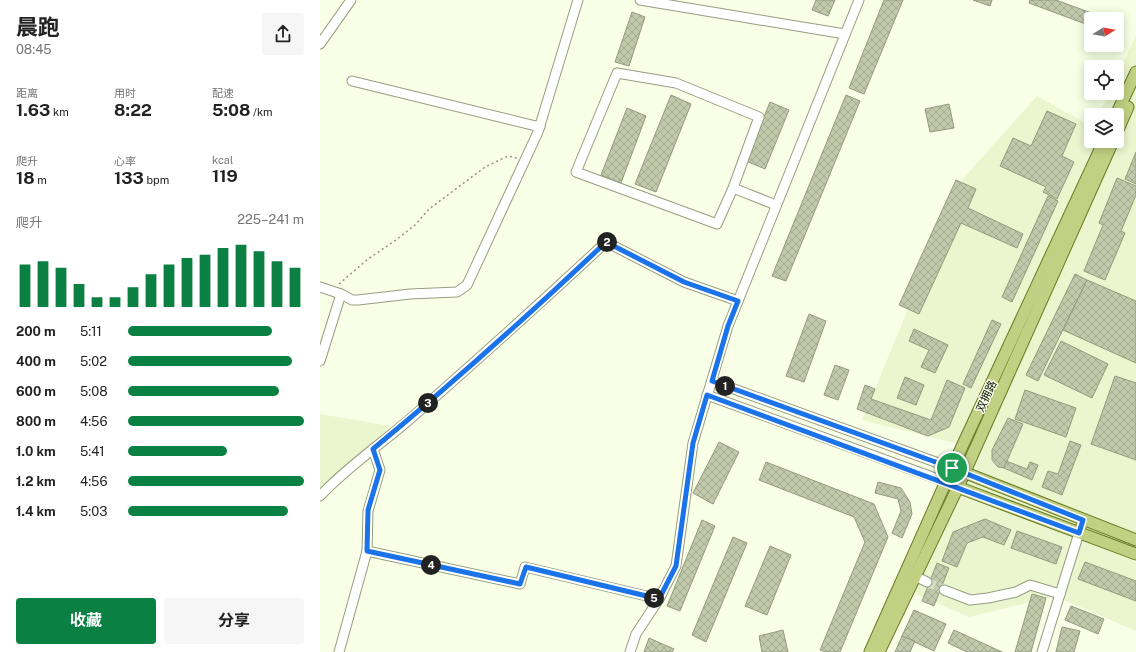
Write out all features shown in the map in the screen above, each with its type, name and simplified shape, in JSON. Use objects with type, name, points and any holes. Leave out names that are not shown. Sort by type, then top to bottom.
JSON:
[{"type":"main road","points":[[1119,108],[1136,72]]},
{"type":"main road","points":[[1124,116],[1136,89]]},
{"type":"main road","name":"双拥路","points":[[870,652],[952,468],[1101,148]]},
{"type":"main road","name":"双拥路","points":[[879,652],[958,487],[1110,148]]},
{"type":"main road","points":[[952,468],[1136,540]]},
{"type":"main road","points":[[946,482],[1136,554]]},
{"type":"street","points":[[320,43],[351,0]]},
{"type":"street","points":[[320,287],[352,300],[358,300],[410,294],[457,292],[467,285],[540,127],[578,0]]},
{"type":"street","points":[[640,0],[845,34]]},
{"type":"street","points":[[630,652],[636,634],[659,599],[676,566],[693,443],[728,326],[859,0]]},
{"type":"street","points":[[617,73],[676,83],[759,117],[732,188],[717,224],[576,172],[617,73]]},
{"type":"street","points":[[352,81],[540,127]]},
{"type":"street","points":[[732,188],[776,205]]},
{"type":"street","points":[[320,496],[336,479],[408,420],[550,295],[606,242],[684,282],[738,301]]},
{"type":"street","points":[[320,361],[337,293]]},
{"type":"street","points":[[712,381],[952,468]]},
{"type":"street","points":[[707,395],[946,482]]},
{"type":"street","points":[[339,652],[367,551],[368,510],[380,470],[373,449]]},
{"type":"street","points":[[1042,652],[1083,520]]},
{"type":"street","points":[[367,551],[520,584],[526,567],[659,599]]},
{"type":"street","points":[[915,576],[927,582]]},
{"type":"street","points":[[944,590],[970,600],[1016,592],[1030,586],[1060,594]]},
{"type":"path","points":[[337,293],[349,274],[396,240],[415,225],[428,209],[485,167],[508,156],[525,160]]},
{"type":"shaded area","points":[[1136,35],[1136,631],[1055,596],[969,617],[913,593],[978,449],[862,420],[962,180],[1037,96],[1084,122],[1084,148],[1124,148],[1124,108],[1102,108],[1106,100],[1124,100],[1124,61]]},
{"type":"shaded area","points":[[320,414],[390,426],[381,438],[320,488]]},
{"type":"building","points":[[816,0],[835,0],[828,16],[812,10]]},
{"type":"building","points":[[884,0],[903,0],[864,94],[849,88]]},
{"type":"building","points":[[973,0],[992,0],[990,6]]},
{"type":"building","points":[[1030,0],[1056,0],[1089,12],[1084,12],[1084,23],[1029,3]]},
{"type":"building","points":[[632,12],[645,17],[629,66],[615,62]]},
{"type":"building","points":[[671,95],[691,104],[656,192],[635,184]]},
{"type":"building","points":[[846,95],[860,101],[786,281],[772,276]]},
{"type":"building","points":[[770,102],[789,110],[765,169],[746,161]]},
{"type":"building","points":[[949,104],[954,128],[930,132],[925,109]]},
{"type":"building","points":[[627,108],[646,116],[621,183],[601,175]]},
{"type":"building","points":[[1047,111],[1076,124],[1062,156],[1074,162],[1057,199],[1043,192],[1046,187],[1000,166],[1013,138],[1031,146]]},
{"type":"building","points":[[1136,152],[1136,184],[1125,179]]},
{"type":"building","points":[[1117,178],[1136,186],[1136,195],[1121,231],[1125,233],[1105,280],[1084,271],[1103,225],[1099,223]]},
{"type":"building","points":[[956,180],[976,189],[968,208],[1023,234],[1017,248],[961,223],[919,314],[899,305]]},
{"type":"building","points":[[1048,196],[1058,201],[1012,302],[1002,297]]},
{"type":"building","points":[[1075,274],[1087,280],[1038,381],[1026,375]]},
{"type":"building","points":[[1087,280],[1136,301],[1136,363],[1063,330]]},
{"type":"building","points":[[809,314],[826,321],[804,382],[786,376]]},
{"type":"building","points":[[992,320],[1001,324],[971,388],[963,384]]},
{"type":"building","points":[[914,329],[948,345],[935,373],[921,367],[929,350],[909,341]]},
{"type":"building","points":[[1061,341],[1108,364],[1092,398],[1044,375]]},
{"type":"building","points":[[835,365],[849,370],[838,400],[824,395]]},
{"type":"building","points":[[1115,376],[1136,383],[1136,460],[1091,444]]},
{"type":"building","points":[[905,377],[924,385],[916,405],[897,398]]},
{"type":"building","points":[[947,380],[965,388],[949,427],[928,436],[857,409],[865,385],[875,389],[871,399],[931,420]]},
{"type":"building","points":[[1025,390],[1076,408],[1066,437],[1015,419]]},
{"type":"building","points":[[1008,418],[1023,424],[1004,468],[998,467],[992,460],[992,450]]},
{"type":"building","points":[[1070,441],[1081,445],[1062,495],[1042,487],[1048,471],[1058,474]]},
{"type":"building","points":[[719,442],[739,452],[713,504],[693,493]]},
{"type":"building","points":[[1006,461],[1027,469],[1030,462],[1038,465],[1032,480],[1004,468]]},
{"type":"building","points":[[766,462],[874,504],[888,537],[840,652],[826,652],[820,650],[865,542],[854,517],[759,480]]},
{"type":"building","points":[[878,482],[901,488],[910,502],[912,514],[902,538],[892,533],[901,511],[898,499],[875,493]]},
{"type":"building","points":[[985,519],[1011,530],[1004,545],[983,537],[967,543],[957,567],[942,561],[953,532]]},
{"type":"building","points":[[702,520],[715,526],[680,611],[667,606]]},
{"type":"building","points":[[1017,531],[1062,547],[1056,564],[1011,548]]},
{"type":"building","points":[[733,537],[747,543],[706,642],[692,635]]},
{"type":"building","points":[[770,546],[791,555],[767,615],[745,606]]},
{"type":"building","points":[[1085,562],[1136,581],[1136,601],[1078,579]]},
{"type":"building","points":[[937,563],[949,568],[934,606],[922,601]]},
{"type":"building","points":[[1032,594],[1046,598],[1031,652],[1015,652]]},
{"type":"building","points":[[1071,606],[1104,619],[1098,634],[1065,620]]},
{"type":"building","points":[[914,610],[946,624],[934,651],[902,636]]},
{"type":"building","points":[[1062,627],[1080,631],[1074,652],[1056,652]]},
{"type":"building","points":[[783,630],[788,652],[762,652],[759,636]]},
{"type":"building","points":[[954,630],[1002,652],[967,652],[948,643]]},
{"type":"building","points":[[902,636],[915,641],[910,652],[895,652]]},
{"type":"building","points":[[649,638],[674,649],[672,652],[644,652]]},
{"type":"tunnel","points":[[927,582],[944,590]]},
{"type":"route","points":[[606,242],[684,282],[738,301],[728,326],[712,381],[952,468],[1083,520],[1079,533],[946,482],[707,395],[693,443],[676,566],[659,599],[526,567],[520,584],[367,551],[368,510],[380,470],[373,449],[550,295],[606,242]]}]
